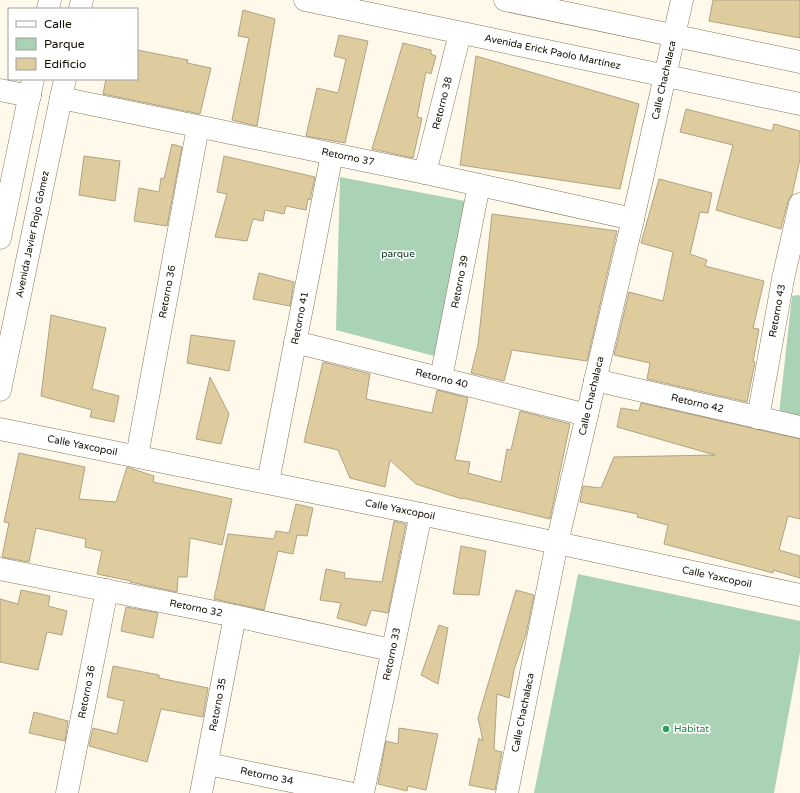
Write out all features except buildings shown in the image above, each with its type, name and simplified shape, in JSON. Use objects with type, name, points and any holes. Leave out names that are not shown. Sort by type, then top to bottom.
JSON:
[{"type":"street","name":"Avenida Erick Paolo Martínez","points":[[305,0],[800,104]]},
{"type":"street","name":"Calle Chachalaca","points":[[508,793],[557,543],[634,219],[664,76],[682,0]]},
{"type":"street","points":[[511,1],[800,62]]},
{"type":"street","name":"Retorno 38","points":[[425,173],[460,33]]},
{"type":"street","points":[[0,90],[31,88],[0,238]]},
{"type":"street","name":"Retorno 37","points":[[63,89],[198,127],[425,173],[634,219]]},
{"type":"street","name":"Avenida Javier Rojo Gómez","points":[[0,390],[63,89]]},
{"type":"street","name":"Retorno 36","points":[[137,456],[198,127]]},
{"type":"street","name":"Retorno 41","points":[[268,482],[332,154]]},
{"type":"street","name":"Retorno 39","points":[[441,378],[479,185]]},
{"type":"street","name":"Retorno 43","points":[[758,418],[792,281],[800,204]]},
{"type":"street","name":"Retorno 40","points":[[295,342],[587,415]]},
{"type":"street","name":"Retorno 42","points":[[595,380],[800,427]]},
{"type":"street","name":"Calle Yaxcopoil","points":[[0,429],[268,482],[800,594]]},
{"type":"street","name":"Retorno 33","points":[[363,793],[391,650],[421,514]]},
{"type":"street","name":"Retorno 32","points":[[0,569],[235,616],[391,650]]},
{"type":"street","name":"Retorno 36","points":[[67,793],[107,590]]},
{"type":"street","name":"Retorno 35","points":[[201,793],[208,764],[235,616]]},
{"type":"street","name":"Retorno 34","points":[[208,764],[349,793]]},
{"type":"green space","name":"parque","points":[[340,177],[470,202],[438,357],[336,330]]},
{"type":"green space","points":[[792,296],[800,296],[800,419],[779,414]]},
{"type":"green space","name":"Habitat","points":[[578,574],[800,621],[800,652],[774,793],[534,793]]},
{"type":"place","name":"Habitat","points":[[666,729]]}]
